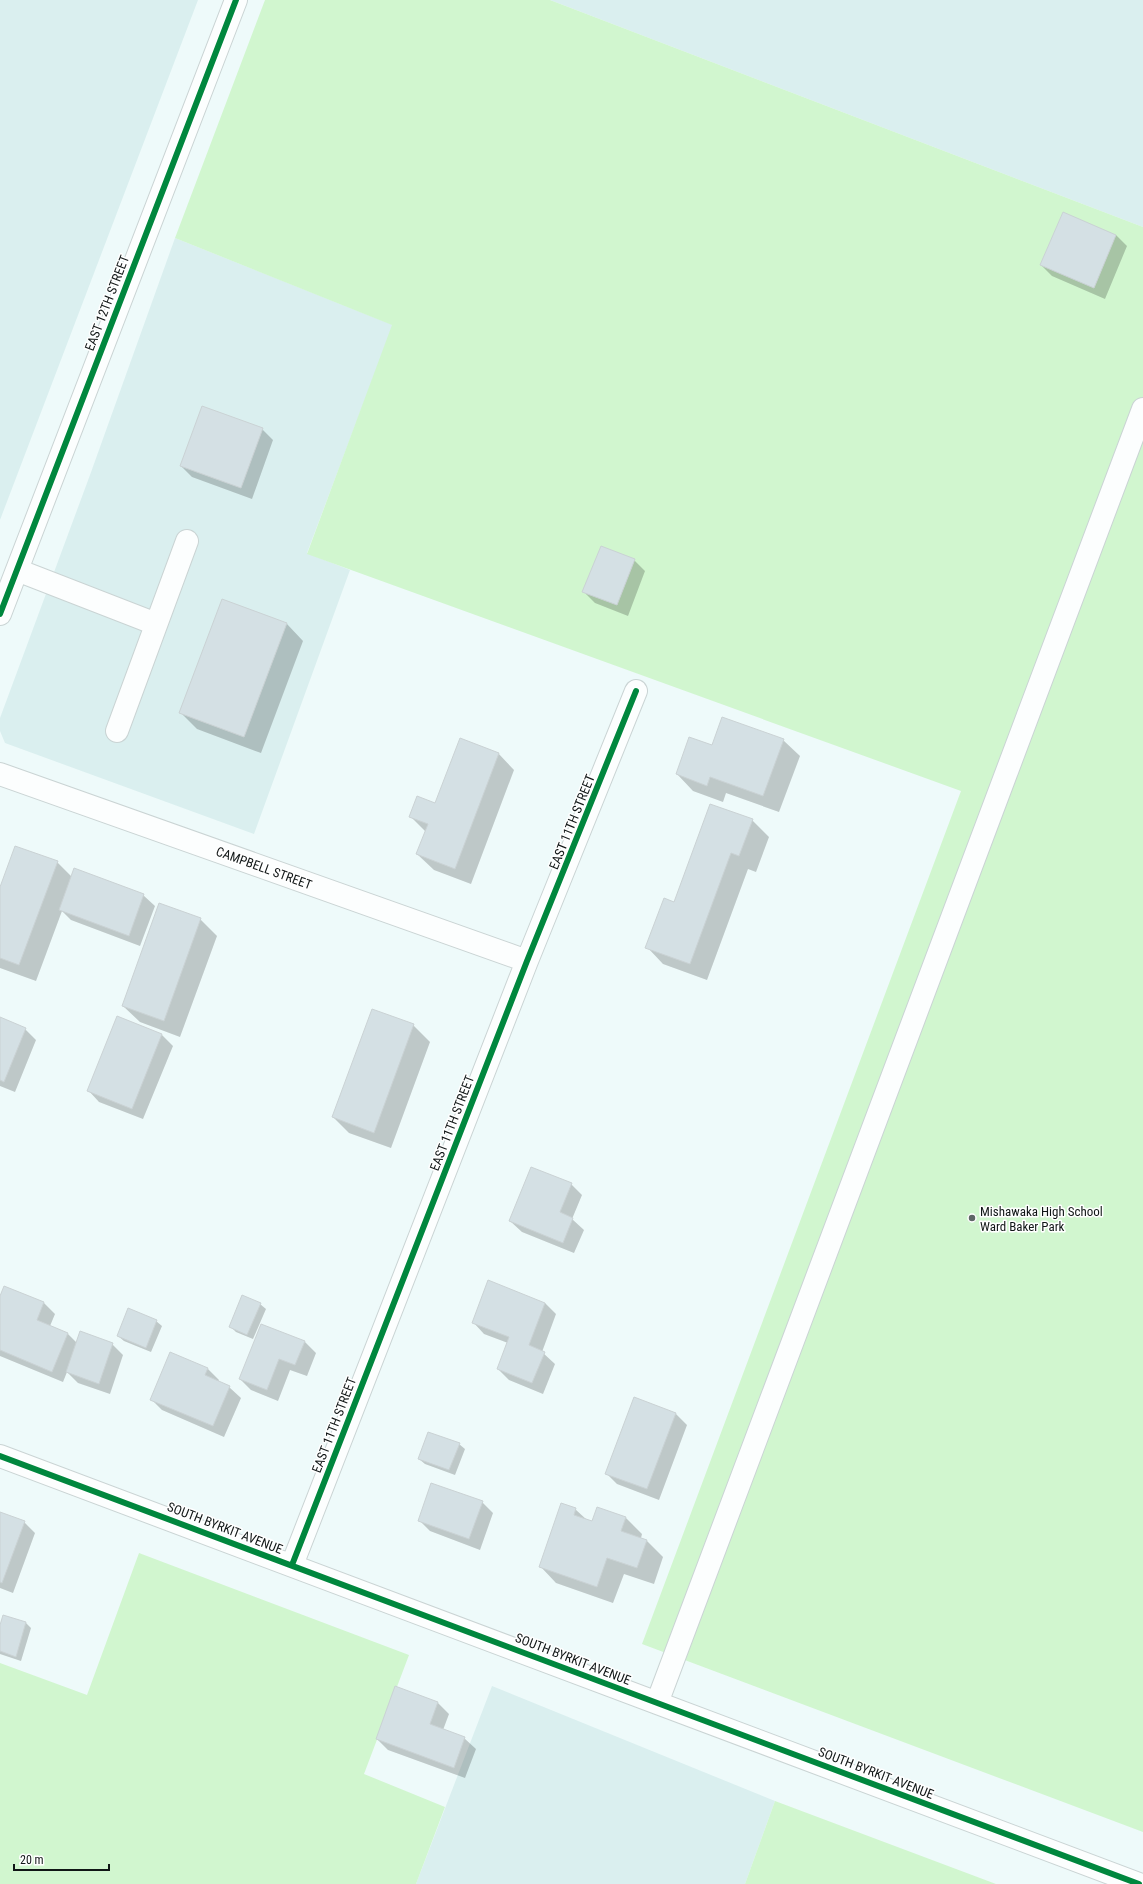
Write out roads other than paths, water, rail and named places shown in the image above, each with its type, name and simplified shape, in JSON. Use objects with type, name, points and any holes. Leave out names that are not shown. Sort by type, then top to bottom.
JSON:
[{"type":"street","name":"EAST 12TH STREET","points":[[0,614],[236,0]]},
{"type":"street","points":[[657,1703],[1143,409]]},
{"type":"street","points":[[117,730],[187,541]]},
{"type":"street","points":[[17,570],[156,624]]},
{"type":"street","name":"EAST 11TH STREET","points":[[292,1565],[527,961],[636,691]]},
{"type":"street","name":"CAMPBELL STREET","points":[[0,774],[527,961]]},
{"type":"street","name":"SOUTH BYRKIT AVENUE","points":[[0,1456],[1139,1884]]},
{"type":"place","name":"Mishawaka High School Ward Baker Park","points":[[972,1218]]}]
